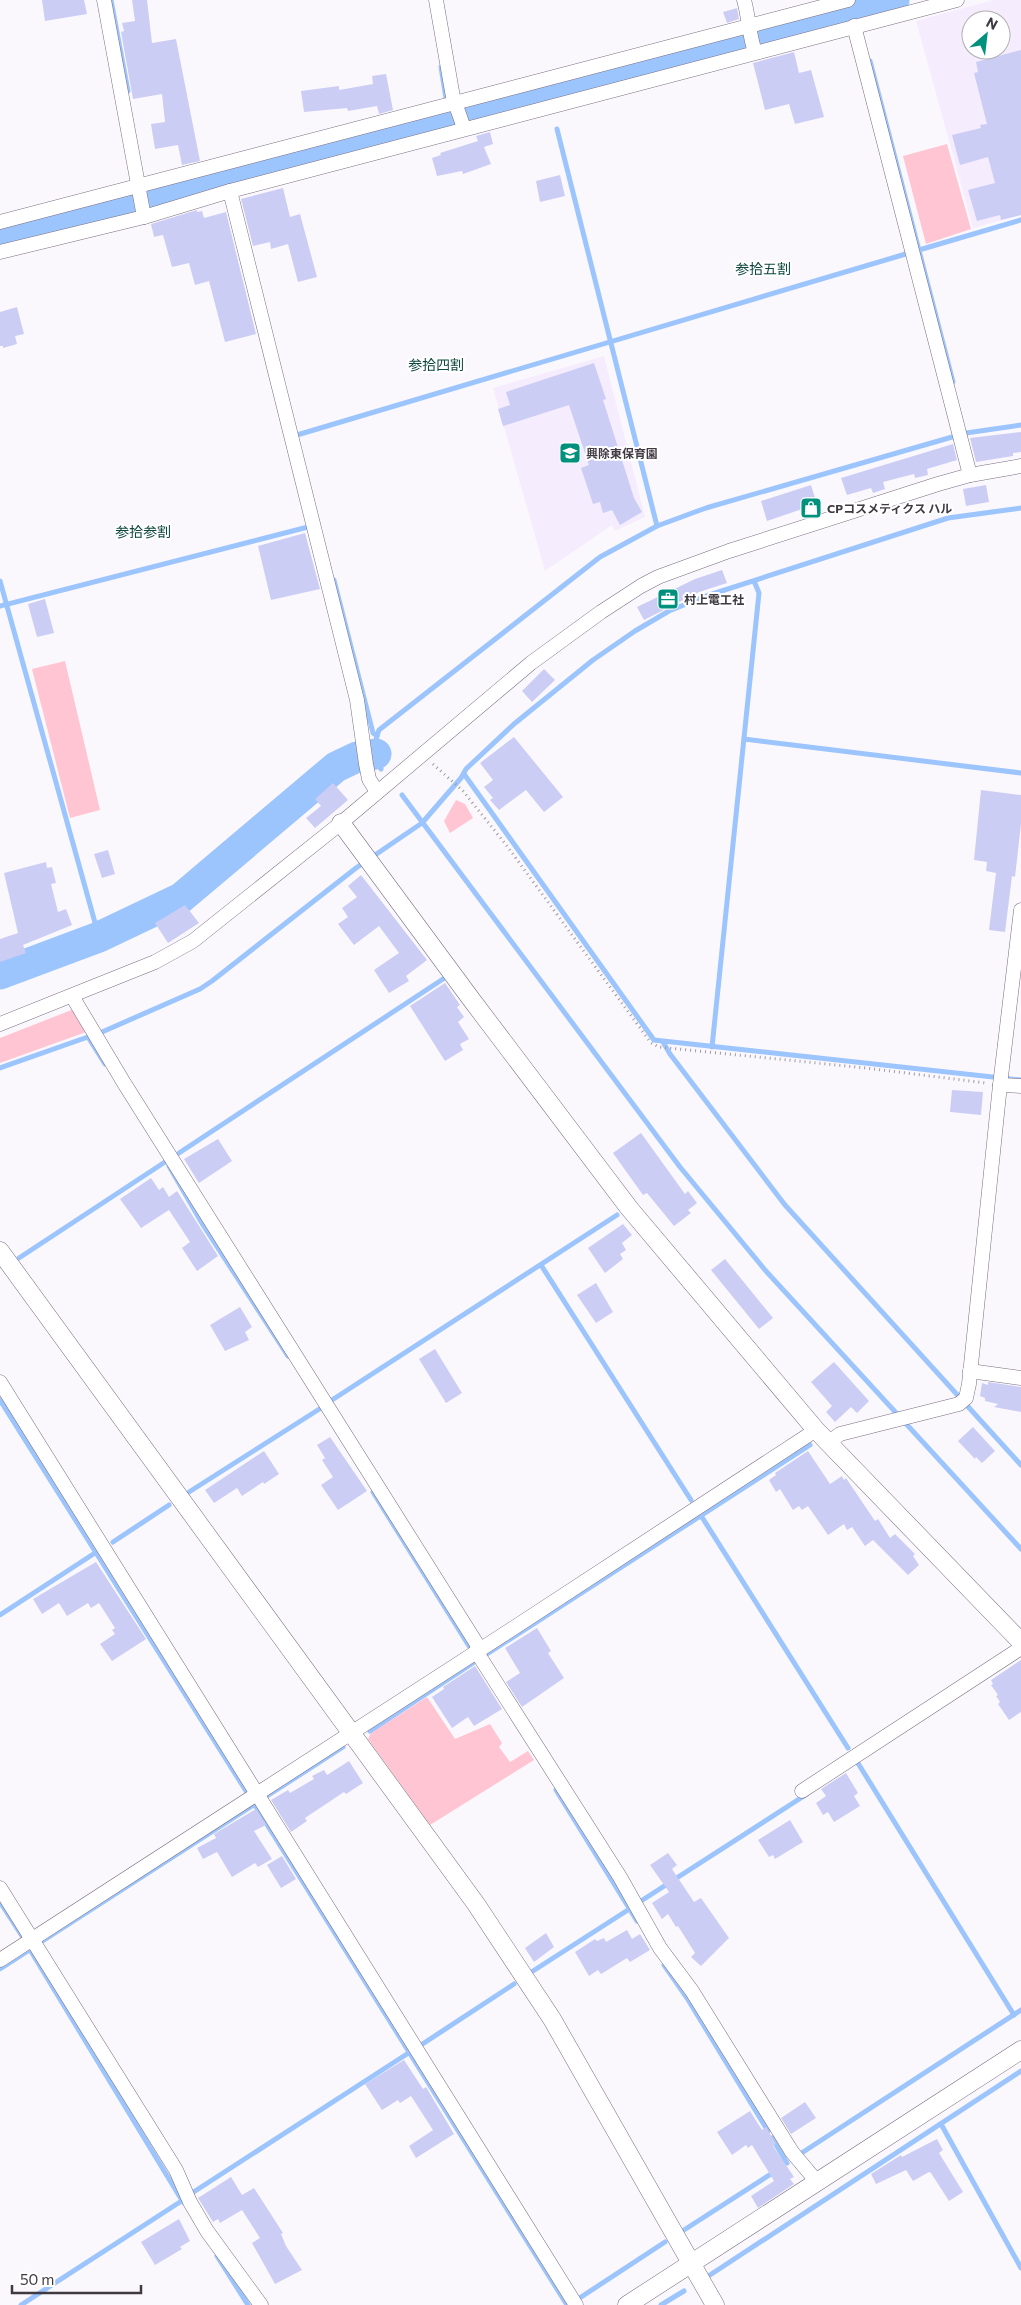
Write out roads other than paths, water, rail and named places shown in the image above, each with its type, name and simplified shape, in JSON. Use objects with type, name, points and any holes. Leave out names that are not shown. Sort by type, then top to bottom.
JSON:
[{"type":"street","points":[[104,0],[141,188],[142,212]]},
{"type":"street","points":[[436,0],[452,104],[463,125]]},
{"type":"street","points":[[744,0],[752,26],[754,48]]},
{"type":"street","points":[[0,222],[141,188],[848,0]]},
{"type":"street","points":[[0,252],[142,212],[230,191],[463,125],[754,48],[958,0]]},
{"type":"street","points":[[854,26],[970,475]]},
{"type":"street","points":[[230,191],[357,700],[369,779],[377,792]]},
{"type":"street","points":[[0,1024],[155,962],[193,942],[341,823],[531,663],[601,612],[658,577],[729,551],[970,475],[1021,466]]},
{"type":"street","points":[[341,823],[629,1208],[816,1430],[1021,1642]]},
{"type":"street","points":[[829,1442],[840,1434],[894,1422],[962,1401],[969,1384],[1021,910]]},
{"type":"street","points":[[72,996],[129,1092],[596,1838],[660,1948],[692,1991],[798,2158],[818,2183]]},
{"type":"street","points":[[1001,1080],[1021,1086]]},
{"type":"street","points":[[0,1251],[476,1904],[552,2019],[715,2305]]},
{"type":"street","points":[[970,1371],[1021,1378]]},
{"type":"street","points":[[0,1382],[574,2302]]},
{"type":"street","points":[[0,1960],[816,1430]]},
{"type":"street","points":[[802,1791],[1021,1648]]},
{"type":"street","points":[[0,1888],[31,1939],[72,2000],[176,2170],[190,2202],[206,2231],[261,2305]]},
{"type":"street","points":[[627,2305],[1021,2050]]},
{"type":"waterway","points":[[111,0],[128,91]]},
{"type":"waterway","points":[[0,232],[106,207],[894,0]]},
{"type":"waterway","points":[[857,9],[858,15]]},
{"type":"waterway","points":[[756,25],[759,34]]},
{"type":"waterway","points":[[870,61],[953,382]]},
{"type":"waterway","points":[[441,67],[449,117]]},
{"type":"waterway","points":[[548,91],[550,96]]},
{"type":"waterway","points":[[557,129],[657,526]]},
{"type":"waterway","points":[[230,174],[231,180]]},
{"type":"waterway","points":[[919,250],[1021,220]]},
{"type":"waterway","points":[[297,435],[909,253]]},
{"type":"waterway","points":[[381,769],[375,749],[379,730],[600,557],[657,526],[706,508],[966,433],[1021,425]]},
{"type":"waterway","points":[[0,1068],[102,1032],[200,989],[212,981],[356,868],[422,823],[461,778],[466,769],[514,724],[593,660],[635,631],[669,611],[706,596],[948,518],[1021,508]]},
{"type":"waterway","points":[[0,606],[308,527]]},
{"type":"waterway","points":[[334,580],[373,733],[377,736]]},
{"type":"waterway","points":[[0,581],[99,937]]},
{"type":"waterway","points":[[712,1047],[759,593],[754,581]]},
{"type":"waterway","points":[[744,739],[1021,773]]},
{"type":"waterway","points":[[0,974],[99,937],[181,898],[336,767],[357,757],[376,754]]},
{"type":"waterway","points":[[464,774],[654,1040],[1021,1080]]},
{"type":"waterway","points":[[402,795],[680,1167],[765,1270],[1021,1549]]},
{"type":"waterway","points":[[179,1153],[443,979]]},
{"type":"waterway","points":[[88,1037],[105,1064]]},
{"type":"waterway","points":[[663,1042],[670,1054],[785,1205],[1021,1465]]},
{"type":"waterway","points":[[19,1258],[168,1160]]},
{"type":"waterway","points":[[169,1166],[203,1225],[288,1356]]},
{"type":"waterway","points":[[332,1400],[617,1215]]},
{"type":"waterway","points":[[541,1265],[691,1500]]},
{"type":"waterway","points":[[0,1400],[246,1791]]},
{"type":"waterway","points":[[189,1492],[321,1408]]},
{"type":"waterway","points":[[487,1654],[810,1445]]},
{"type":"waterway","points":[[373,1492],[469,1646]]},
{"type":"waterway","points":[[113,1542],[169,1505]]},
{"type":"waterway","points":[[700,1514],[848,1748]]},
{"type":"waterway","points":[[0,1615],[98,1551]]},
{"type":"waterway","points":[[370,1731],[473,1663]]},
{"type":"waterway","points":[[267,1796],[343,1747]]},
{"type":"waterway","points":[[856,1760],[1014,2015]]},
{"type":"waterway","points":[[556,1790],[637,1921]]},
{"type":"waterway","points":[[641,1901],[807,1794]]},
{"type":"waterway","points":[[253,1802],[567,2305]]},
{"type":"waterway","points":[[41,1942],[255,1804]]},
{"type":"waterway","points":[[0,1902],[22,1936]]},
{"type":"waterway","points":[[533,1971],[631,1908]]},
{"type":"waterway","points":[[29,1948],[183,2202]]},
{"type":"waterway","points":[[0,1969],[31,1949]]},
{"type":"waterway","points":[[664,1965],[687,1998],[768,2131]]},
{"type":"waterway","points":[[421,2045],[514,1984]]},
{"type":"waterway","points":[[797,2156],[1021,2010]]},
{"type":"waterway","points":[[192,2193],[410,2052]]},
{"type":"waterway","points":[[710,2275],[1021,2071]]},
{"type":"waterway","points":[[941,2124],[1021,2268]]},
{"type":"waterway","points":[[772,2138],[787,2163]]},
{"type":"waterway","points":[[684,2230],[774,2172]]},
{"type":"waterway","points":[[21,2305],[183,2200]]},
{"type":"waterway","points":[[575,2301],[665,2242]]},
{"type":"waterway","points":[[217,2256],[248,2305]]},
{"type":"waterway","points":[[661,2305],[684,2291]]},
{"type":"place","name":"興除東保育園","points":[[570,453]]},
{"type":"place","name":"CPコスメティクス ハル","points":[[811,508]]},
{"type":"place","name":"村上電工社","points":[[668,599]]},
{"type":"district","name":"参拾五割","points":[[763,268]]},
{"type":"district","name":"参拾四割","points":[[436,364]]},
{"type":"district","name":"参拾参割","points":[[143,531]]}]
